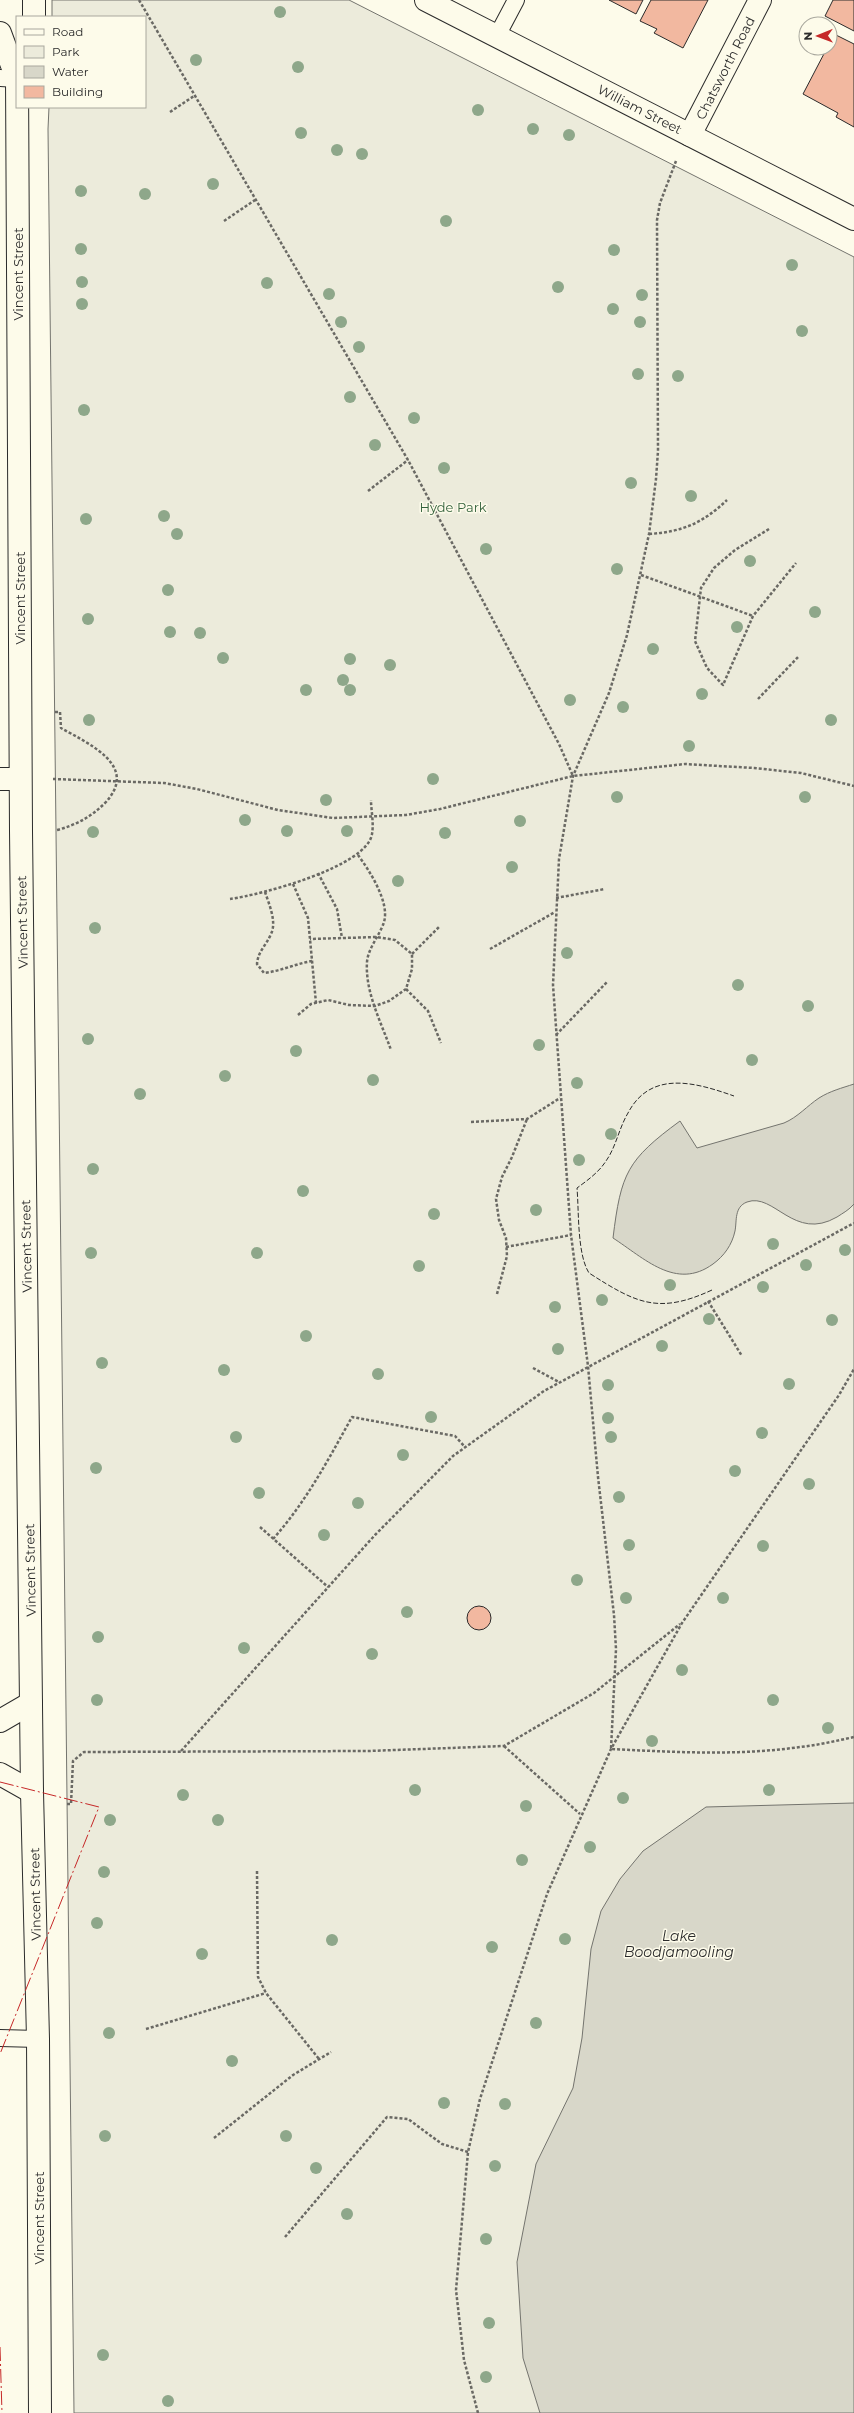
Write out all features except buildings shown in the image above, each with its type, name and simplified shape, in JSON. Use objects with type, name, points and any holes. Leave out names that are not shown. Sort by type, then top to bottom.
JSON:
[{"type":"main road","points":[[34,0],[34,16]]},
{"type":"main road","name":"William Street","points":[[426,0],[854,219]]},
{"type":"main road","name":"Chatsworth Road","points":[[690,135],[760,0]]},
{"type":"main road","name":"Vincent Street","points":[[0,33],[16,76]]},
{"type":"main road","name":"Vincent Street","points":[[17,108],[10,779],[38,2039],[40,2413]]},
{"type":"main road","points":[[0,1721],[31,1702]]},
{"type":"main road","points":[[0,1774],[32,1792]]},
{"type":"lane","points":[[498,36],[516,0]]},
{"type":"lane","points":[[0,78],[16,79]]},
{"type":"lane","points":[[0,2038],[38,2039]]},
{"type":"path","points":[[138,0],[408,460],[558,744],[573,776]]},
{"type":"path","points":[[170,112],[194,96]]},
{"type":"path","points":[[611,1749],[615,1678],[614,1615],[588,1366],[571,1235],[553,986],[556,898],[559,859],[573,776],[609,692],[627,635],[649,534],[658,451],[656,220],[671,171],[690,135]]},
{"type":"path","points":[[224,220],[255,200]]},
{"type":"path","points":[[368,491],[408,460]]},
{"type":"path","points":[[649,534],[683,529],[711,516],[727,500]]},
{"type":"path","points":[[769,529],[735,550],[714,568],[701,588],[695,641],[707,668],[723,685],[753,616],[796,563]]},
{"type":"path","points":[[641,575],[753,616]]},
{"type":"path","points":[[758,699],[799,656]]},
{"type":"path","points":[[54,712],[60,712],[61,728],[96,749],[108,759],[116,770],[118,781],[114,793],[96,812],[69,827],[57,830]]},
{"type":"path","points":[[53,779],[164,783],[197,789],[278,810],[333,818],[406,815],[440,809],[573,776],[685,764],[754,768],[801,773],[854,786]]},
{"type":"path","points":[[230,899],[265,892],[293,884],[318,874],[358,854],[372,834],[371,800]]},
{"type":"path","points":[[358,854],[374,877],[382,901],[384,920],[367,960],[368,984],[391,1050]]},
{"type":"path","points":[[318,874],[337,909],[342,938]]},
{"type":"path","points":[[293,884],[308,918],[316,1003]]},
{"type":"path","points":[[556,898],[604,889]]},
{"type":"path","points":[[265,892],[272,915],[272,933],[258,955],[257,964],[264,973],[280,971],[294,964],[312,961]]},
{"type":"path","points":[[490,949],[556,911]]},
{"type":"path","points":[[298,1015],[311,1004],[328,1000],[349,1005],[375,1006],[389,1001],[406,988],[412,969],[412,954],[440,927]]},
{"type":"path","points":[[310,939],[377,937],[395,940],[412,954]]},
{"type":"path","points":[[556,1035],[607,982]]},
{"type":"path","points":[[406,988],[428,1011],[441,1043]]},
{"type":"path","points":[[471,1122],[527,1119],[560,1098]]},
{"type":"path","points":[[497,1294],[507,1256],[496,1199],[502,1177],[527,1119]]},
{"type":"path","points":[[181,1751],[380,1529],[453,1456],[544,1391],[854,1223]]},
{"type":"path","points":[[506,1247],[571,1235]]},
{"type":"path","points":[[708,1301],[742,1356]]},
{"type":"path","points":[[533,1368],[559,1383]]},
{"type":"path","points":[[478,2413],[464,2360],[456,2290],[468,2152],[480,2099],[510,2002],[547,1894],[580,1814],[611,1749],[682,1623],[839,1395],[854,1369]]},
{"type":"path","points":[[273,1539],[294,1516],[322,1472],[352,1417],[455,1436],[465,1447]]},
{"type":"path","points":[[260,1527],[328,1587]]},
{"type":"path","points":[[67,1804],[71,1804],[73,1761],[84,1752],[368,1752],[504,1746],[594,1693],[615,1678],[682,1623]]},
{"type":"path","points":[[611,1749],[694,1753],[754,1752],[801,1747],[854,1737]]},
{"type":"path","points":[[504,1746],[580,1814]]},
{"type":"path","points":[[257,1870],[258,1977],[266,1993],[319,2059]]},
{"type":"path","points":[[146,2029],[266,1993]]},
{"type":"path","points":[[214,2138],[293,2075],[331,2052]]},
{"type":"path","points":[[285,2237],[387,2117],[408,2119],[442,2144],[468,2152]]},
{"type":"green space","name":"Hyde Park","points":[[52,0],[349,0],[854,257],[854,2413],[74,2413],[48,129],[49,108],[146,108],[146,16],[52,16]]},
{"type":"water","points":[[854,1084],[854,1204],[848,1210],[837,1217],[822,1223],[809,1224],[797,1221],[766,1204],[757,1201],[747,1202],[740,1207],[738,1211],[734,1236],[724,1254],[713,1264],[699,1271],[686,1274],[673,1273],[661,1269],[613,1238],[619,1198],[630,1170],[648,1147],[680,1121],[697,1148],[784,1123],[794,1118],[823,1096]]},
{"type":"water","name":"Lake Boodjamooling","points":[[854,1803],[854,2413],[540,2413],[523,2358],[517,2262],[536,2164],[573,2088],[582,2038],[591,1949],[601,1911],[620,1879],[643,1851],[706,1807]]},
{"type":"fence","points":[[712,1290],[693,1298],[662,1304],[634,1298],[620,1292],[589,1273],[585,1265],[580,1244],[577,1188],[593,1176],[603,1165],[612,1150],[628,1113],[638,1099],[649,1090],[662,1085],[676,1083],[705,1087],[734,1096]]},
{"type":"power","points":[[0,1782],[99,1807],[0,2054]]},
{"type":"power","points":[[0,2347],[2,2413]]}]
